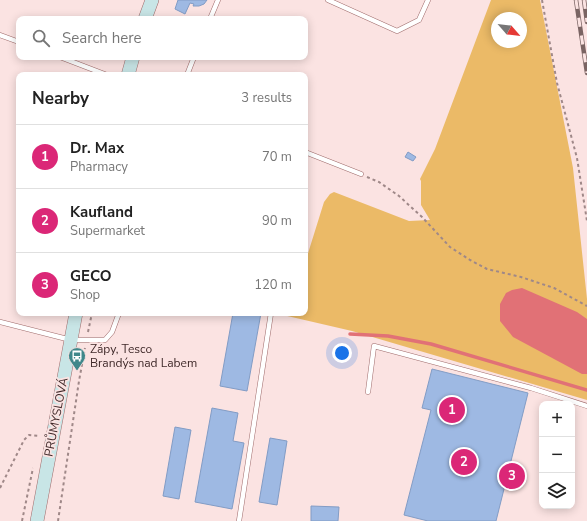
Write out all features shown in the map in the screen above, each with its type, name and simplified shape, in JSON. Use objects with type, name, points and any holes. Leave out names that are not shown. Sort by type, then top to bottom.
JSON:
[{"type":"main road","points":[[146,16],[152,0]]},
{"type":"main road","points":[[129,72],[132,60]]},
{"type":"main road","name":"PRŮMYSLOVÁ","points":[[38,521],[75,316]]},
{"type":"lane","points":[[211,16],[218,0]]},
{"type":"lane","points":[[328,0],[397,31],[419,20],[428,0]]},
{"type":"lane","points":[[0,35],[16,41]]},
{"type":"lane","points":[[68,60],[99,72]]},
{"type":"lane","points":[[188,72],[193,60]]},
{"type":"lane","points":[[308,153],[361,174]]},
{"type":"lane","points":[[0,322],[71,340],[105,340],[112,332],[118,316]]},
{"type":"lane","points":[[239,521],[271,316]]},
{"type":"lane","points":[[368,392],[374,346],[531,388],[587,406]]},
{"type":"path","points":[[542,0],[557,83],[577,158],[587,221]]},
{"type":"path","points":[[361,174],[379,182],[399,196],[422,216],[450,247],[470,260],[487,269],[521,277],[554,288],[587,306]]},
{"type":"path","points":[[58,521],[79,381],[91,316]]},
{"type":"path","points":[[0,488],[24,440],[29,435],[40,435],[39,443]]},
{"type":"path","points":[[22,521],[34,466]]},
{"type":"shaded area","points":[[491,0],[540,0],[573,168],[587,299],[587,400],[352,331],[287,316],[308,316],[308,253],[324,202],[330,194],[334,192],[409,221],[430,220],[421,205],[420,179],[435,149]]},
{"type":"shaded area","points":[[522,288],[577,312],[587,319],[587,374],[582,374],[513,337],[500,321],[500,304],[506,293]]},
{"type":"building","points":[[178,0],[207,0],[204,4],[199,6],[193,6],[194,4],[190,3],[185,14],[175,9]]},
{"type":"building","points":[[408,152],[416,157],[413,161],[405,157]]},
{"type":"building","points":[[232,316],[260,316],[247,391],[220,386]]},
{"type":"building","points":[[432,369],[528,393],[496,521],[428,521],[404,515],[431,410],[422,408]]},
{"type":"building","points":[[212,408],[238,413],[233,441],[244,443],[232,509],[195,502]]},
{"type":"building","points":[[175,427],[191,430],[179,499],[163,496]]},
{"type":"building","points":[[270,438],[287,441],[277,505],[259,502]]},
{"type":"building","points":[[311,506],[339,507],[338,521],[311,521]]},
{"type":"waterway","points":[[350,334],[388,336],[431,344],[587,390]]},
{"type":"railway","points":[[576,0],[587,73]]},
{"type":"railway","points":[[584,0],[587,22]]},
{"type":"place","name":"Zápy, Tesco Brandýs nad Labem","points":[[77,371]]},
{"type":"place","name":"Dr. Max","points":[[452,410]]},
{"type":"place","name":"Kaufland","points":[[464,462]]},
{"type":"place","name":"GECO","points":[[512,476]]}]
